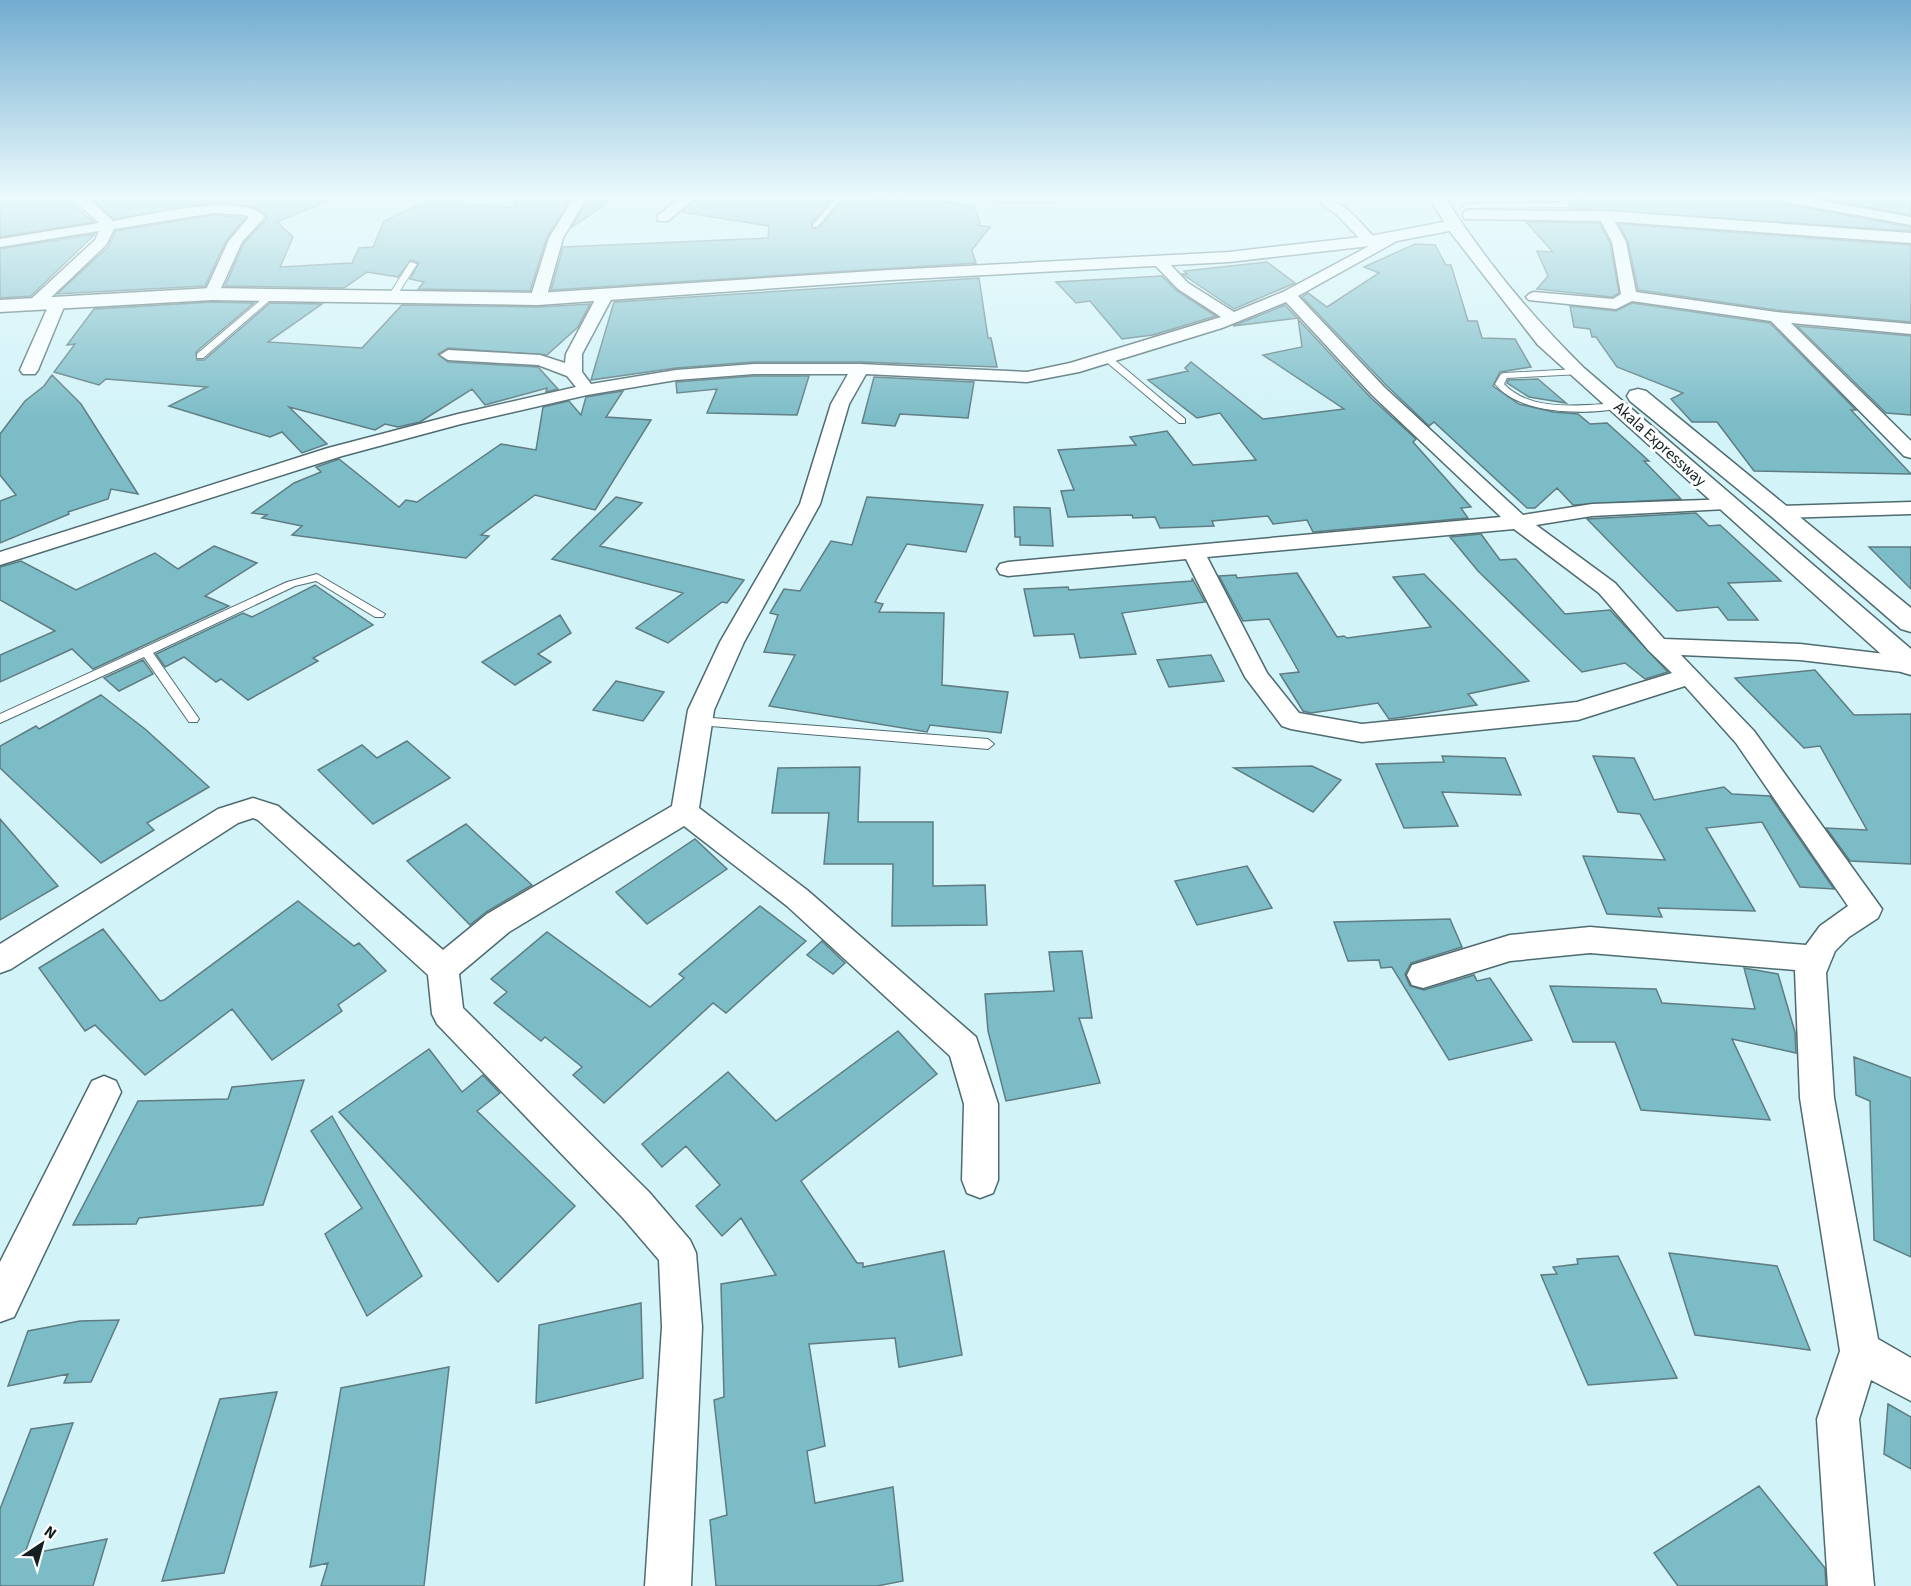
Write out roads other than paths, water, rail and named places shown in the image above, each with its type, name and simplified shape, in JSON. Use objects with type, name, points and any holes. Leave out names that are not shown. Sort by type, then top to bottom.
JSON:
[{"type":"street","points":[[36,303],[71,271]]},
{"type":"street","points":[[212,294],[221,271]]},
{"type":"street","points":[[538,299],[546,271]]},
{"type":"street","points":[[0,306],[212,294],[538,299],[979,271]]},
{"type":"street","points":[[1169,271],[1183,286],[1233,318]]},
{"type":"street","points":[[0,559],[335,452],[458,419],[587,390],[676,375],[754,369],[861,369],[1027,377],[1073,368],[1164,343],[1288,295],[1333,271]]},
{"type":"street","name":"Akala Expressway","points":[[1501,271],[1545,341],[1577,372],[1613,380],[1781,512],[1911,623]]},
{"type":"street","name":"Akala Expressway","points":[[1512,271],[1560,325]]},
{"type":"street","points":[[1624,271],[1629,296]]},
{"type":"street","points":[[573,372],[574,354],[606,294]]},
{"type":"street","points":[[1288,295],[1378,391],[1518,522],[1607,588],[1657,646],[1690,676],[1745,737],[1867,909],[1827,936],[1814,959],[1810,973],[1817,1098],[1860,1352],[1838,1419],[1851,1586]]},
{"type":"street","points":[[1534,297],[1616,304],[1629,296],[1776,317],[1911,329]]},
{"type":"street","points":[[29,370],[58,302]]},
{"type":"street","points":[[1776,317],[1911,452]]},
{"type":"street","points":[[448,355],[540,360],[573,372],[587,390]]},
{"type":"street","points":[[685,812],[701,710],[732,642],[810,504],[840,404],[861,369]]},
{"type":"street","points":[[1577,372],[1613,380]]},
{"type":"street","name":"Akala Expressway","points":[[1613,380],[1726,503],[1911,665]]},
{"type":"street","points":[[1887,430],[1911,431]]},
{"type":"street","points":[[1008,569],[1194,554],[1518,522],[1592,510],[1726,503]]},
{"type":"street","points":[[1781,512],[1911,508]]},
{"type":"street","points":[[1194,554],[1257,677],[1291,720],[1362,733],[1578,711],[1690,676]]},
{"type":"street","points":[[1657,646],[1800,652],[1911,665]]},
{"type":"street","points":[[0,960],[228,816],[253,808],[268,813],[443,969],[448,1014],[636,1205],[677,1253],[682,1326],[668,1586]]},
{"type":"street","points":[[443,969],[498,923],[685,812]]},
{"type":"street","points":[[685,812],[797,898],[964,1048],[981,1104],[980,1180]]},
{"type":"street","points":[[1423,975],[1510,948],[1590,940],[1814,959]]},
{"type":"street","points":[[0,1303],[104,1092]]},
{"type":"street","points":[[1860,1352],[1911,1381]]},
{"type":"lane","points":[[391,298],[408,271]]},
{"type":"lane","points":[[200,356],[272,295]]},
{"type":"lane","points":[[1107,358],[1182,421]]},
{"type":"lane","points":[[1577,372],[1504,376],[1499,384],[1503,391],[1515,398],[1562,407],[1613,380]]},
{"type":"lane","points":[[0,719],[291,584],[317,577],[379,614]]},
{"type":"lane","points":[[145,650],[193,719]]},
{"type":"lane","points":[[699,721],[988,744]]}]
